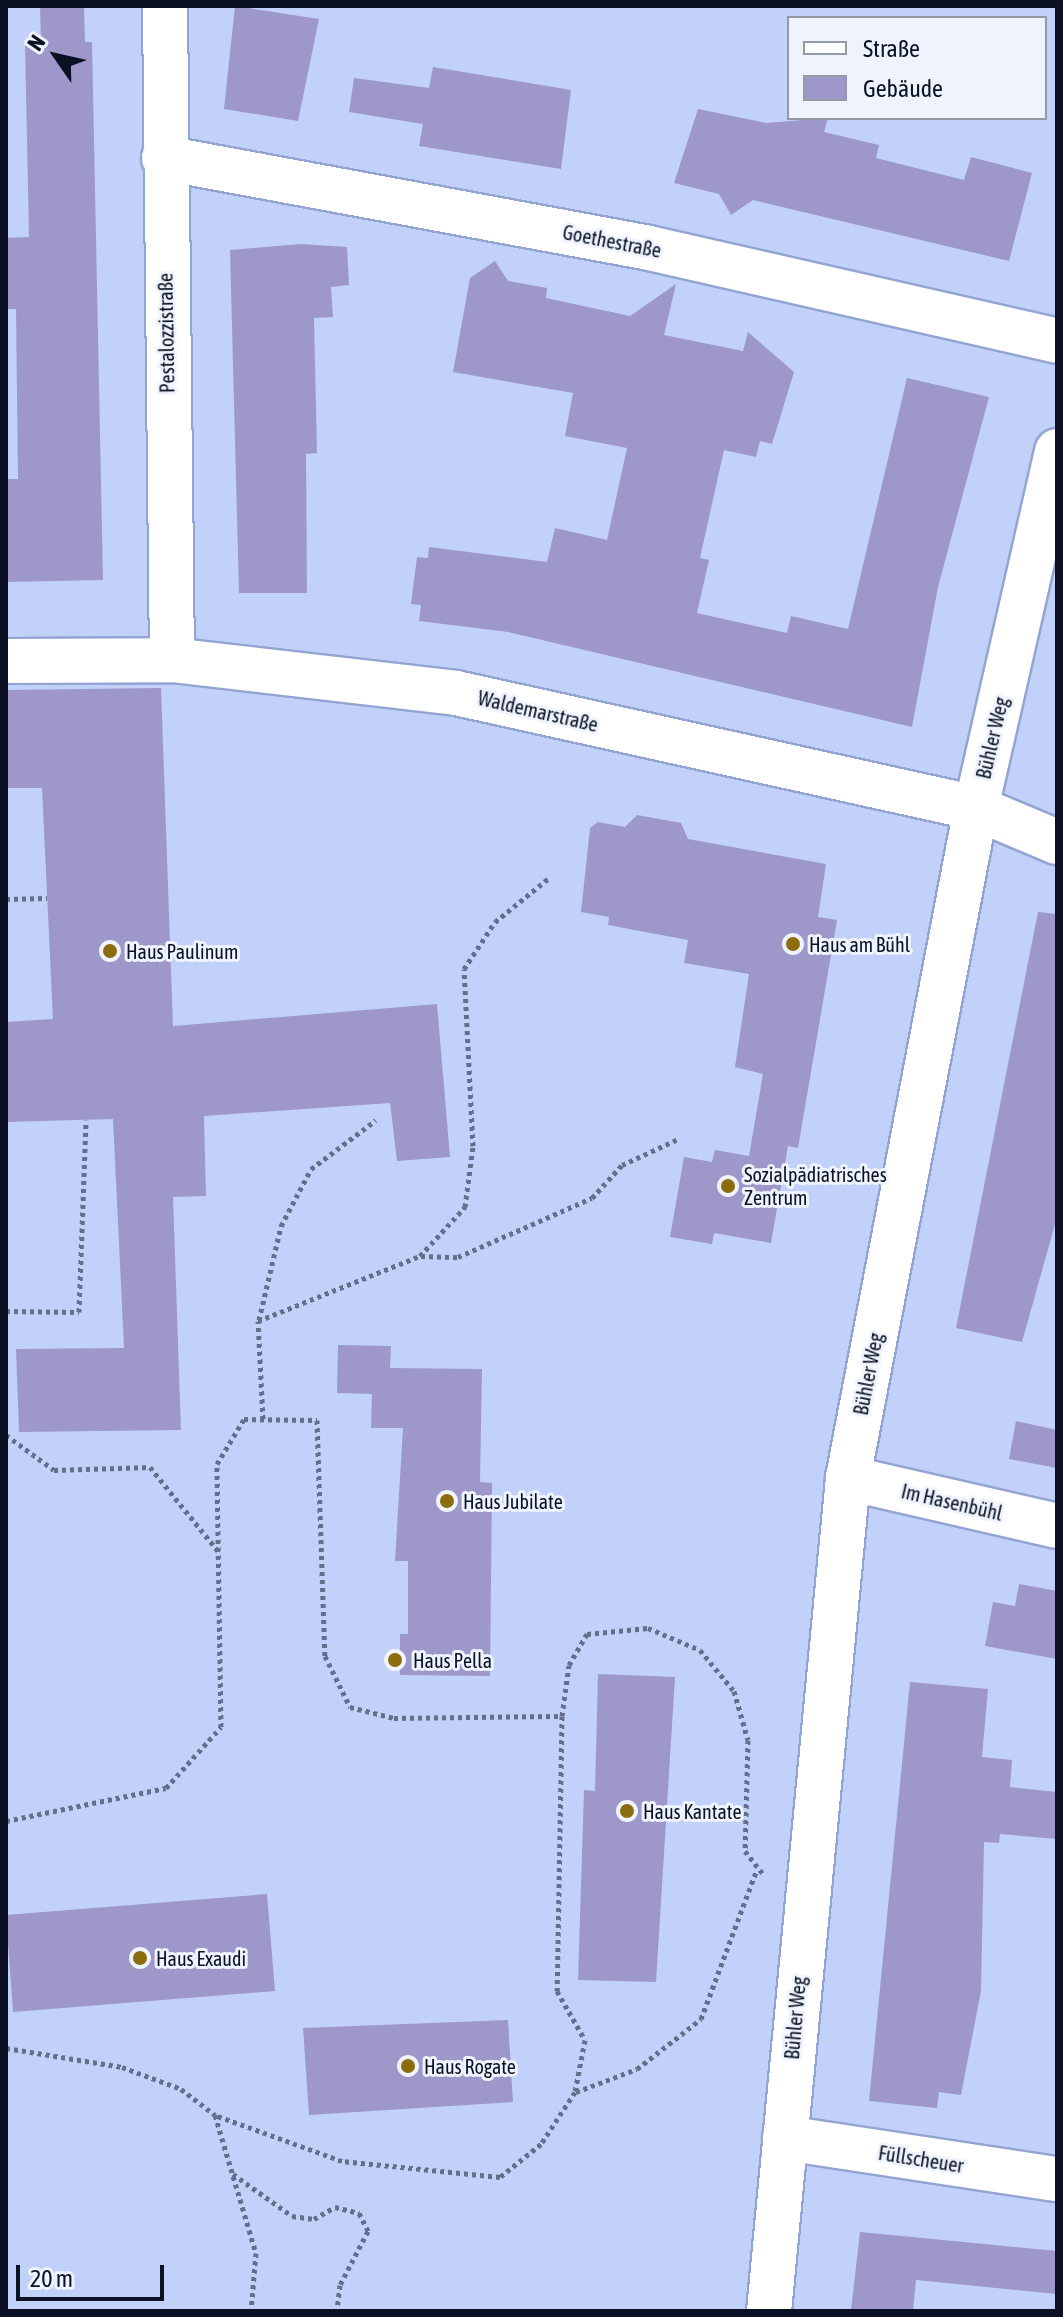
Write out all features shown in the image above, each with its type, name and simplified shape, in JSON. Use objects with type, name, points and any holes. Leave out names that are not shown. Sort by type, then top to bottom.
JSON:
[{"type":"street","name":"Pestalozzistraße","points":[[165,6],[164,158],[172,660]]},
{"type":"street","name":"Goethestraße","points":[[164,158],[649,248],[1057,341]]},
{"type":"street","name":"Bühler Weg","points":[[769,2311],[807,1876],[848,1478],[976,808],[1057,451]]},
{"type":"street","name":"Waldemarstraße","points":[[6,661],[172,660],[456,693],[976,808],[1057,842]]},
{"type":"street","name":"Im Hasenbühl","points":[[848,1478],[1057,1526]]},
{"type":"street","name":"Füllscheuer","points":[[785,2138],[1057,2179]]},
{"type":"path","points":[[420,1256],[465,1207],[473,1146],[464,969],[495,922],[549,878]]},
{"type":"path","points":[[6,899],[47,898]]},
{"type":"path","points":[[6,1311],[79,1312],[86,1120]]},
{"type":"path","points":[[263,1419],[258,1321],[281,1226],[311,1169],[376,1120]]},
{"type":"path","points":[[258,1321],[420,1256],[458,1257],[592,1198],[622,1165],[678,1139]]},
{"type":"path","points":[[6,1821],[166,1788],[221,1727],[217,1464],[244,1419],[317,1420],[325,1656],[350,1707],[394,1718],[562,1716]]},
{"type":"path","points":[[6,1435],[54,1470],[150,1467],[218,1552]]},
{"type":"path","points":[[6,2048],[122,2067],[181,2089],[215,2115],[342,2161],[500,2177],[541,2144],[575,2092],[585,2040],[557,1991],[562,1716],[569,1665],[587,1634],[648,1628],[700,1650],[734,1691],[748,1740],[745,1851],[756,1872],[701,2019],[637,2069],[575,2092]]},
{"type":"path","points":[[756,1872],[807,1876]]},
{"type":"path","points":[[215,2115],[256,2253],[251,2311]]},
{"type":"path","points":[[233,2174],[292,2216],[314,2219],[335,2207],[359,2213],[368,2231],[340,2285],[337,2311]]},
{"type":"building","points":[[40,6],[84,6],[85,42],[92,42],[103,580],[6,582],[6,479],[18,479],[16,309],[6,309],[6,238],[29,237],[25,43],[41,43]]},
{"type":"building","points":[[235,6],[319,19],[298,121],[224,109]]},
{"type":"building","points":[[433,67],[571,90],[561,169],[419,146],[423,124],[349,112],[354,78],[429,88]]},
{"type":"building","points":[[698,109],[766,123],[827,120],[824,132],[879,145],[876,158],[964,180],[971,157],[1032,173],[1009,261],[753,200],[731,215],[719,194],[674,183]]},
{"type":"building","points":[[301,244],[347,247],[349,285],[331,287],[333,317],[314,318],[317,453],[306,454],[307,593],[239,593],[230,250]]},
{"type":"building","points":[[495,261],[508,281],[547,288],[546,298],[630,316],[676,284],[664,335],[743,351],[748,332],[794,372],[772,444],[760,441],[756,457],[724,450],[700,558],[709,560],[697,613],[787,633],[791,616],[848,629],[907,378],[989,397],[938,587],[912,727],[508,632],[419,621],[421,605],[411,604],[417,557],[428,558],[429,547],[547,562],[555,528],[607,540],[627,448],[565,436],[573,393],[453,372],[470,278]]},
{"type":"building","name":"Haus Paulinum","points":[[161,688],[173,1026],[437,1004],[450,1157],[397,1161],[390,1103],[204,1116],[206,1196],[173,1197],[181,1430],[19,1432],[16,1349],[124,1348],[113,1119],[6,1122],[6,1022],[53,1019],[42,788],[6,788],[6,690]]},
{"type":"building","points":[[637,815],[681,823],[688,839],[826,864],[818,917],[837,920],[798,1148],[788,1146],[771,1243],[714,1233],[712,1244],[670,1237],[684,1157],[712,1162],[715,1150],[749,1156],[763,1074],[735,1067],[749,974],[684,963],[688,940],[608,925],[609,917],[581,912],[590,828],[598,822],[625,827]]},
{"type":"building","points":[[1038,912],[1057,914],[1057,1217],[1022,1342],[956,1328]]},
{"type":"building","name":"Haus Jubilate","points":[[338,1345],[391,1346],[390,1368],[482,1369],[480,1482],[492,1483],[490,1676],[400,1675],[400,1634],[408,1634],[408,1561],[395,1561],[403,1428],[371,1428],[372,1394],[337,1393]]},
{"type":"building","points":[[1016,1421],[1057,1430],[1057,1468],[1009,1459]]},
{"type":"building","points":[[1019,1584],[1057,1591],[1057,1659],[985,1646],[993,1602],[1015,1606]]},
{"type":"building","name":"Haus Kantate","points":[[598,1674],[675,1677],[656,1982],[578,1980],[584,1790],[595,1791]]},
{"type":"building","points":[[910,1682],[988,1689],[982,1757],[1012,1760],[1010,1787],[1057,1792],[1057,1839],[1000,1834],[999,1843],[984,1842],[981,1991],[961,2095],[939,2092],[937,2108],[869,2101]]},
{"type":"building","name":"Haus Exaudi","points":[[267,1894],[275,1991],[13,2012],[6,1915]]},
{"type":"building","name":"Haus Rogate","points":[[508,2020],[513,2102],[309,2115],[303,2028]]},
{"type":"building","points":[[860,2232],[1057,2251],[1057,2294],[916,2280],[913,2311],[851,2311]]},
{"type":"place","name":"Haus am Bühl","points":[[793,944]]},
{"type":"place","name":"Haus Paulinum","points":[[110,951]]},
{"type":"place","name":"Sozialpädiatrisches Zentrum","points":[[728,1186]]},
{"type":"place","name":"Haus Jubilate","points":[[447,1501]]},
{"type":"place","name":"Haus Pella","points":[[395,1660]]},
{"type":"place","name":"Haus Kantate","points":[[627,1811]]},
{"type":"place","name":"Haus Exaudi","points":[[140,1958]]},
{"type":"place","name":"Haus Rogate","points":[[408,2066]]}]
